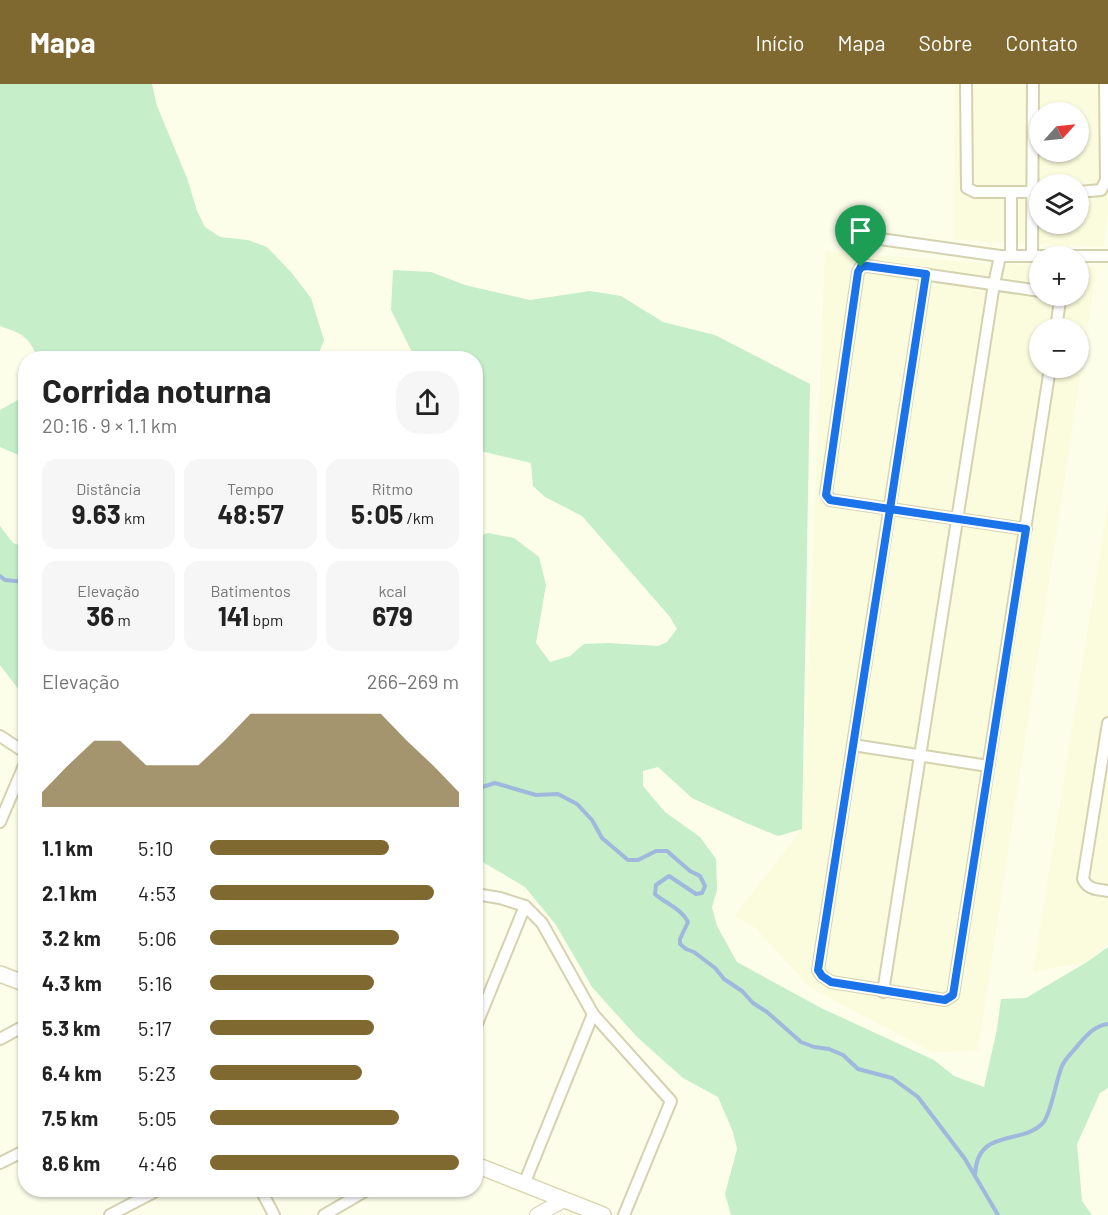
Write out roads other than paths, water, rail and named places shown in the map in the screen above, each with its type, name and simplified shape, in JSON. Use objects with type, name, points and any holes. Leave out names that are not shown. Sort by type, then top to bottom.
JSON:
[{"type":"main road","points":[[0,974],[18,981]]},
{"type":"main road","points":[[483,1168],[603,1215]]},
{"type":"street","points":[[966,84],[967,188],[975,192],[1029,192]]},
{"type":"street","points":[[1033,84],[1036,174]]},
{"type":"street","points":[[1089,191],[1101,190],[1106,180],[1105,84]]},
{"type":"street","points":[[883,992],[993,284],[1005,256],[1011,192]]},
{"type":"street","points":[[852,235],[1005,256],[1029,256]]},
{"type":"street","points":[[1089,256],[1108,256]]},
{"type":"street","points":[[1026,529],[830,500],[826,495],[858,272],[861,267],[1029,289]]},
{"type":"street","points":[[926,274],[818,970],[831,982],[945,1000],[953,995],[1049,378]]},
{"type":"street","points":[[1108,723],[1083,879],[1085,884],[1092,889],[1108,891]]},
{"type":"street","points":[[0,736],[18,748]]},
{"type":"street","points":[[853,745],[988,766]]},
{"type":"street","points":[[0,822],[18,780]]},
{"type":"street","points":[[483,895],[525,906],[542,923],[593,1014],[671,1101],[624,1215]]},
{"type":"street","points":[[483,1009],[525,906]]},
{"type":"street","points":[[524,1184],[593,1014]]},
{"type":"street","points":[[0,1039],[18,1029]]},
{"type":"street","points":[[0,1163],[18,1154]]},
{"type":"street","points":[[110,1215],[145,1197]]},
{"type":"street","points":[[265,1197],[274,1215]]},
{"type":"street","points":[[324,1215],[356,1197]]},
{"type":"street","points":[[537,1215],[564,1200]]},
{"type":"waterway","points":[[0,576],[5,580],[18,581]]},
{"type":"waterway","points":[[483,787],[495,783],[536,795],[558,794],[577,804],[592,820],[602,838],[628,860],[638,860],[656,851],[667,851],[690,871],[700,876],[705,886],[702,893],[696,894],[669,876],[656,885],[655,894],[677,910],[688,922],[680,944],[715,968],[724,979],[742,991],[753,1003],[767,1012],[801,1042],[843,1055],[858,1069],[892,1078],[918,1097],[965,1159],[998,1215]]},
{"type":"waterway","points":[[975,1175],[983,1150],[1002,1140],[1034,1130],[1043,1123],[1062,1066],[1091,1031],[1108,1024]]}]
